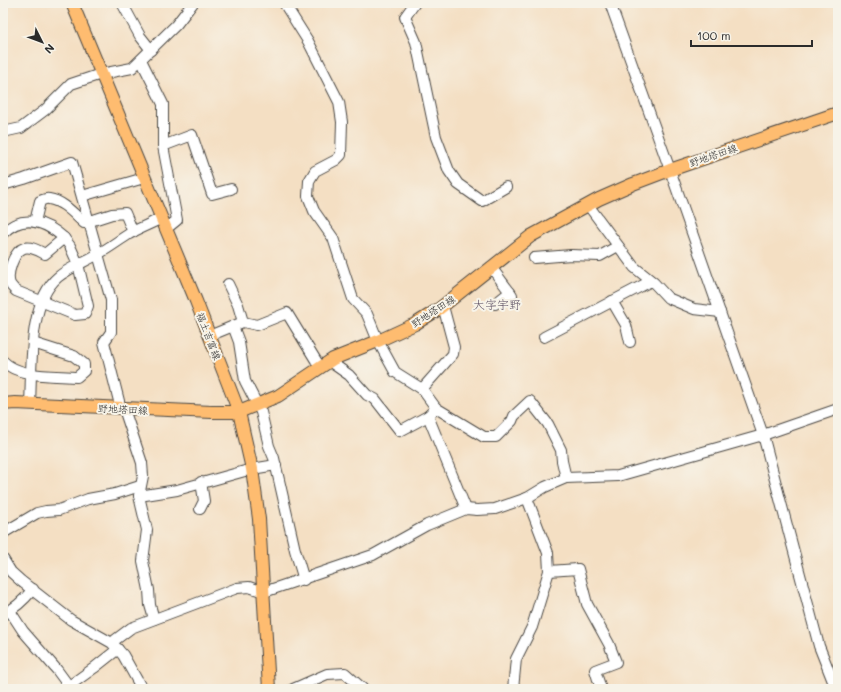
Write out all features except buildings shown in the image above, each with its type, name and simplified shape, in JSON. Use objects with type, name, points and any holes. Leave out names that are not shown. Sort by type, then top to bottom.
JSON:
[{"type":"main road","name":"福土吉富線","points":[[72,3],[164,224],[239,412],[252,469],[259,519],[269,689]]},
{"type":"main road","name":"野地塔田線","points":[[3,404],[239,412],[278,396],[325,364],[415,324],[443,306],[531,236],[588,205],[633,184],[670,170],[838,113]]},
{"type":"street","points":[[122,3],[140,36],[150,50]]},
{"type":"street","points":[[3,132],[21,128],[45,110],[71,84],[102,74],[132,68],[176,25],[194,3]]},
{"type":"street","points":[[284,3],[308,40],[339,102],[342,122],[342,155],[336,160],[315,171],[309,181],[308,196],[314,211],[333,238],[353,299],[367,314],[378,341],[395,372],[422,389],[436,408],[484,437],[496,437],[512,421],[514,416],[530,401],[548,424],[561,450],[566,478]]},
{"type":"street","points":[[415,3],[405,17],[416,42],[436,137],[449,171],[458,184],[482,201],[506,187]]},
{"type":"street","points":[[610,3],[763,435],[819,646],[836,689]]},
{"type":"street","points":[[30,404],[33,334],[41,302],[49,287],[58,277],[78,264],[99,254],[133,232],[177,220],[164,146],[162,104],[141,60]]},
{"type":"street","points":[[164,146],[192,135],[212,194],[230,189]]},
{"type":"street","points":[[3,184],[24,180],[72,162],[111,300],[111,332],[104,342],[122,409],[142,463],[143,476],[140,491],[147,530],[143,561],[150,605],[154,619]]},
{"type":"street","points":[[82,196],[144,178]]},
{"type":"street","points":[[34,222],[40,201],[48,198],[60,203],[84,223],[112,214],[125,213],[133,232]]},
{"type":"street","points":[[588,205],[634,267],[651,280],[668,298],[694,309],[720,312]]},
{"type":"street","points":[[4,229],[18,223],[43,223],[53,228],[64,238],[70,246],[78,264],[88,306],[85,314],[75,315],[41,302],[16,291],[10,285],[9,278],[12,261],[18,252],[24,248],[31,247],[45,254],[64,238]]},
{"type":"street","points":[[534,258],[571,255],[600,256],[618,246]]},
{"type":"street","points":[[491,268],[511,293],[495,304]]},
{"type":"street","points":[[544,337],[651,280]]},
{"type":"street","points":[[228,284],[244,322]]},
{"type":"street","points":[[612,301],[626,325],[630,342]]},
{"type":"street","points":[[422,389],[453,354],[454,347],[443,306]]},
{"type":"street","points":[[209,336],[244,322],[257,325],[287,313],[325,364],[349,375],[367,395],[375,399],[400,431],[428,416],[436,408]]},
{"type":"street","points":[[233,326],[240,342],[245,381],[261,412],[269,446],[276,464],[295,550],[304,580]]},
{"type":"street","points":[[3,361],[7,366],[17,371],[32,374],[77,377],[84,371],[84,364],[74,356],[33,344]]},
{"type":"street","points":[[33,589],[24,599],[6,613],[23,631],[70,688],[94,668],[131,628],[185,609],[237,588],[249,588],[264,592],[304,580],[373,555],[427,525],[466,509],[494,509],[527,498],[545,487],[566,478],[618,476],[763,435],[838,409]]},
{"type":"street","points":[[428,416],[466,509]]},
{"type":"street","points":[[3,533],[37,513],[59,510],[88,499],[140,491],[177,490],[201,482],[276,464]]},
{"type":"street","points":[[200,509],[204,501],[201,482]]},
{"type":"street","points":[[513,689],[516,659],[532,627],[549,572],[548,553],[527,498]]},
{"type":"street","points":[[3,559],[11,572],[21,581],[71,620],[116,645],[124,655],[142,689]]},
{"type":"street","points":[[549,572],[578,569],[587,604],[609,644],[616,662],[595,670],[601,689]]},
{"type":"street","points":[[292,689],[327,674],[345,673],[363,689]]},
{"type":"district","name":"大字宇野","points":[[497,305]]}]
